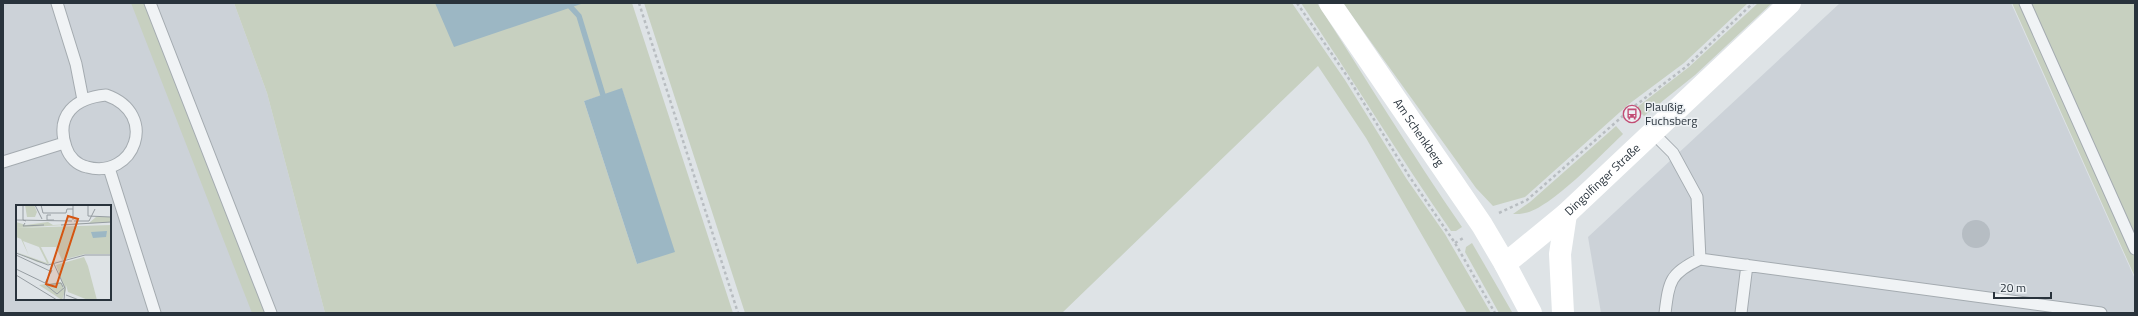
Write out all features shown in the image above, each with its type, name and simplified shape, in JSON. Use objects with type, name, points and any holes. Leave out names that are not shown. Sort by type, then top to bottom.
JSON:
[{"type":"street","name":"Am Schenkberg","points":[[1330,3],[1482,225],[1505,264]]},
{"type":"street","name":"Dingolfinger Straße","points":[[1505,264],[1566,214],[1790,3]]},
{"type":"street","points":[[1563,313],[1560,254],[1566,214]]},
{"type":"street","points":[[1505,264],[1531,313]]},
{"type":"lane","points":[[57,3],[76,64],[84,100]]},
{"type":"lane","points":[[150,3],[270,313]]},
{"type":"lane","points":[[2025,3],[2135,249]]},
{"type":"lane","points":[[106,95],[122,103],[134,116],[137,130],[133,150],[125,158],[109,168],[95,170],[82,166],[67,152],[64,143],[62,135],[63,122],[69,111],[84,100],[106,95]]},
{"type":"lane","points":[[1652,132],[1673,153],[1697,197],[1700,259]]},
{"type":"lane","points":[[3,162],[64,143]]},
{"type":"lane","points":[[109,168],[155,313]]},
{"type":"lane","points":[[1665,313],[1667,293],[1672,278],[1685,266],[1700,259],[2101,313]]},
{"type":"lane","points":[[1741,313],[1747,265]]},
{"type":"path","points":[[639,3],[738,313]]},
{"type":"path","points":[[1297,3],[1349,79],[1409,176],[1455,243],[1495,313]]},
{"type":"path","points":[[1455,243],[1502,211],[1527,200],[1632,108],[1687,66],[1753,3]]},
{"type":"shaded area","points":[[3,3],[234,3],[267,93],[325,313],[3,313]]},
{"type":"shaded area","points":[[1840,3],[2011,3],[2135,279],[2135,313],[1601,313],[1588,237]]},
{"type":"green space","points":[[131,3],[146,3],[267,313],[252,313]]},
{"type":"green space","points":[[234,3],[632,3],[733,313],[325,313],[267,93]],"holes":[[[622,89],[674,251],[637,264],[584,101]]]},
{"type":"green space","points":[[644,3],[1292,3],[1345,80],[1406,178],[1445,234],[1491,313],[1467,313],[1366,138],[1318,66],[1062,313],[745,313]]},
{"type":"green space","points":[[1301,3],[1317,3],[1406,143],[1462,227],[1456,231],[1451,231]]},
{"type":"green space","points":[[1343,3],[1748,3],[1684,63],[1629,104],[1525,197],[1493,206],[1476,188]]},
{"type":"green space","points":[[1758,3],[1772,3],[1695,75],[1644,116],[1636,108],[1689,67]]},
{"type":"green space","points":[[2012,3],[2135,3],[2135,277]]},
{"type":"green space","points":[[1616,126],[1623,134],[1562,191],[1536,209],[1524,213],[1513,214],[1530,202]]},
{"type":"green space","points":[[1472,243],[1512,313],[1499,313],[1465,252],[1466,247]]},
{"type":"water","points":[[435,3],[581,3],[581,4],[454,47]]},
{"type":"water","points":[[622,88],[675,252],[637,264],[584,101]]},
{"type":"building","points":[[1976,220],[1986,224],[1990,234],[1986,244],[1976,248],[1966,244],[1962,234],[1966,224]]},
{"type":"waterway","points":[[567,3],[579,16],[603,95]]},
{"type":"place","name":"Plaußig, Fuchsberg","points":[[1632,114]]}]
